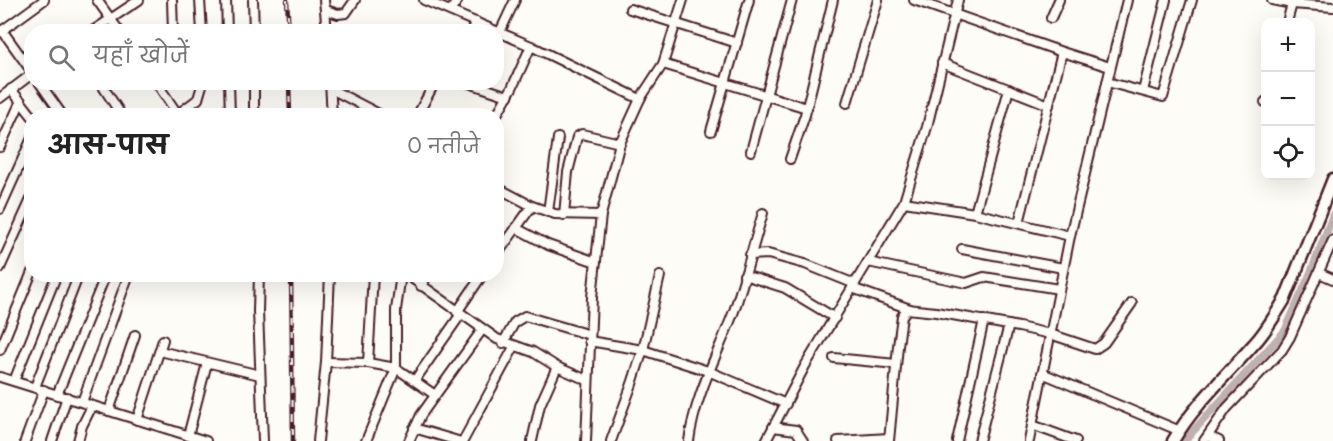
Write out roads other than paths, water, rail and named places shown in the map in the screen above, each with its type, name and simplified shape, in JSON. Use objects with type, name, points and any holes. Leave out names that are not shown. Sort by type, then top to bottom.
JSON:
[{"type":"street","points":[[24,62],[1,31],[44,0]]},
{"type":"street","points":[[97,0],[114,24]]},
{"type":"street","points":[[102,24],[138,0]]},
{"type":"street","points":[[172,0],[173,24]]},
{"type":"street","points":[[200,0],[202,24]]},
{"type":"street","points":[[226,0],[227,24]]},
{"type":"street","points":[[253,0],[254,24]]},
{"type":"street","points":[[324,0],[327,24]]},
{"type":"street","points":[[326,10],[338,14],[346,13],[355,0]]},
{"type":"street","points":[[424,0],[481,24]]},
{"type":"street","points":[[450,11],[458,0]]},
{"type":"street","points":[[504,24],[515,0]]},
{"type":"street","points":[[586,441],[590,338],[601,215],[620,143],[640,99],[663,64],[683,0]]},
{"type":"street","points":[[711,131],[749,0]]},
{"type":"street","points":[[751,151],[792,0]]},
{"type":"street","points":[[790,159],[807,108],[833,0]]},
{"type":"street","points":[[847,103],[878,0]]},
{"type":"street","points":[[914,0],[1110,67]]},
{"type":"street","points":[[766,441],[805,366],[904,202],[927,127],[958,0]]},
{"type":"street","points":[[1051,18],[1059,0]]},
{"type":"street","points":[[1029,441],[1070,236],[1127,0]]},
{"type":"street","points":[[1143,91],[1166,0]]},
{"type":"street","points":[[1107,82],[1163,97],[1192,0]]},
{"type":"street","points":[[1272,0],[1333,7]]},
{"type":"street","points":[[1288,18],[1292,4]]},
{"type":"street","points":[[630,9],[737,43]]},
{"type":"street","points":[[504,34],[640,99]]},
{"type":"street","points":[[501,108],[531,46]]},
{"type":"street","points":[[1019,223],[1062,52]]},
{"type":"street","points":[[942,63],[1049,105]]},
{"type":"street","points":[[663,64],[807,108]]},
{"type":"street","points":[[0,98],[24,79]]},
{"type":"street","points":[[11,88],[26,108]]},
{"type":"street","points":[[975,213],[1009,89]]},
{"type":"street","points":[[45,90],[57,108]]},
{"type":"street","points":[[105,90],[117,108]]},
{"type":"street","points":[[161,90],[173,108]]},
{"type":"street","points":[[187,108],[198,99],[201,90]]},
{"type":"street","points":[[229,90],[230,108]]},
{"type":"street","points":[[254,90],[254,108]]},
{"type":"street","points":[[331,90],[332,108]]},
{"type":"street","points":[[338,90],[369,108]]},
{"type":"street","points":[[420,108],[428,90]]},
{"type":"street","points":[[490,90],[508,96]]},
{"type":"street","points":[[0,147],[21,101]]},
{"type":"street","points":[[564,215],[568,172],[577,137],[582,134],[620,143]]},
{"type":"street","points":[[548,212],[558,138]]},
{"type":"street","points":[[0,209],[24,156]]},
{"type":"street","points":[[1173,441],[1234,364],[1254,344],[1276,314],[1285,299],[1330,196],[1333,179]]},
{"type":"street","points":[[504,191],[548,212],[564,215],[601,215]]},
{"type":"street","points":[[904,202],[975,213],[1070,236]]},
{"type":"street","points":[[504,245],[532,206]]},
{"type":"street","points":[[689,441],[708,371],[733,312],[763,213]]},
{"type":"street","points":[[0,268],[24,215]]},
{"type":"street","points":[[516,228],[548,245],[596,262]]},
{"type":"street","points":[[1219,441],[1206,438],[1227,408],[1286,344],[1333,240]]},
{"type":"street","points":[[962,249],[1063,268]]},
{"type":"street","points":[[750,255],[768,254],[805,264],[910,309],[1009,325],[1050,334],[1089,347],[1100,347],[1132,303]]},
{"type":"street","points":[[868,262],[966,283],[984,277],[1059,289]]},
{"type":"street","points":[[1319,273],[1333,279]]},
{"type":"street","points":[[744,275],[785,288],[835,318]]},
{"type":"street","points":[[611,441],[633,384],[660,276]]},
{"type":"street","points":[[0,350],[28,282]]},
{"type":"street","points":[[14,381],[54,282]]},
{"type":"street","points":[[34,387],[76,282]]},
{"type":"street","points":[[57,395],[103,282]]},
{"type":"street","points":[[82,402],[126,282]]},
{"type":"street","points":[[259,282],[263,441]]},
{"type":"street","points":[[318,441],[326,363],[330,282]]},
{"type":"street","points":[[368,363],[373,282]]},
{"type":"street","points":[[366,441],[396,368],[396,310],[402,282]]},
{"type":"street","points":[[415,282],[503,343],[533,352],[557,367],[588,380]]},
{"type":"street","points":[[421,286],[423,282]]},
{"type":"street","points":[[415,380],[478,282]]},
{"type":"street","points":[[838,441],[889,440],[902,316],[910,309]]},
{"type":"street","points":[[503,343],[515,322],[525,316],[590,338],[643,350],[708,371],[786,404]]},
{"type":"street","points":[[957,441],[984,320]]},
{"type":"street","points":[[979,441],[1009,325]]},
{"type":"street","points":[[409,441],[414,428],[435,394],[482,330]]},
{"type":"street","points":[[109,411],[135,335]]},
{"type":"street","points":[[137,420],[163,340]]},
{"type":"street","points":[[463,441],[514,346]]},
{"type":"street","points":[[160,351],[260,375]]},
{"type":"street","points":[[834,358],[896,364]]},
{"type":"street","points":[[188,436],[207,363]]},
{"type":"street","points":[[326,363],[368,363],[396,368],[435,394]]},
{"type":"street","points":[[531,441],[540,405],[557,367]]},
{"type":"street","points":[[1042,373],[1180,431]]},
{"type":"street","points":[[0,377],[205,441]]},
{"type":"street","points":[[25,441],[44,390]]},
{"type":"street","points":[[52,441],[67,398]]},
{"type":"street","points":[[78,441],[82,426],[92,406]]},
{"type":"street","points":[[1032,425],[1076,441]]},
{"type":"street","points":[[772,427],[796,430],[803,441]]},
{"type":"street","points":[[414,428],[439,438],[458,441]]},
{"type":"waterway","points":[[1184,441],[1285,331],[1333,215]]},
{"type":"railway","points":[[287,0],[288,24]]},
{"type":"railway","points":[[289,90],[290,108]]},
{"type":"railway","points":[[291,282],[293,441]]}]
